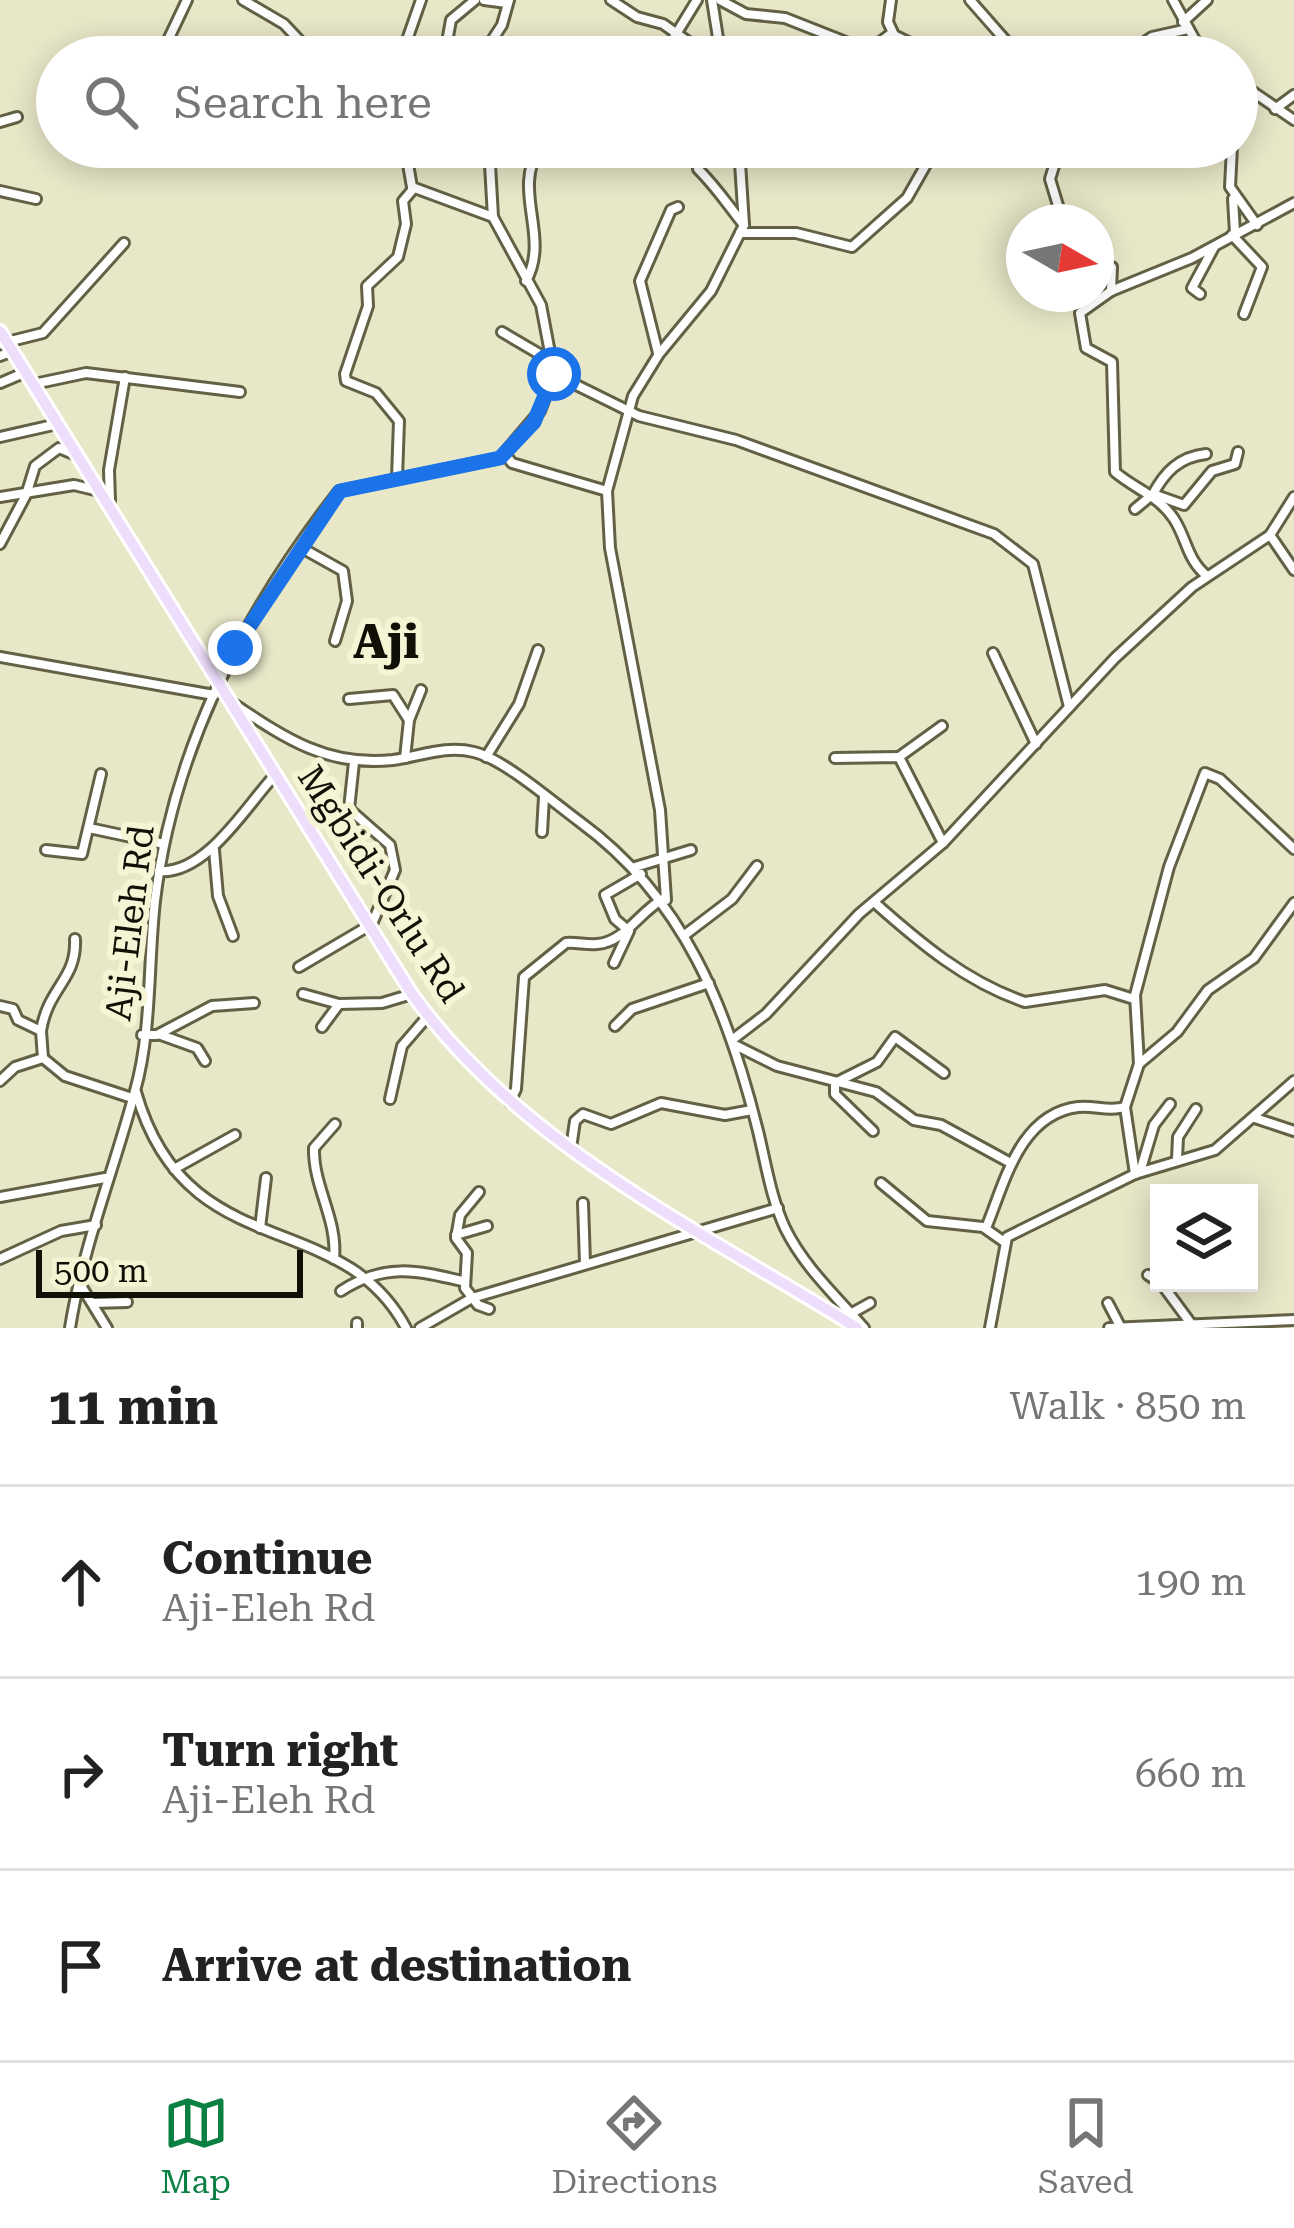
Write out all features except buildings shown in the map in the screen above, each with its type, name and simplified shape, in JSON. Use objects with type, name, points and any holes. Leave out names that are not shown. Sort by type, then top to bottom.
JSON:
[{"type":"main road","name":"Mgbidi-Orlu Rd","points":[[5,345],[428,1016],[510,1102],[571,1148],[861,1328]]},
{"type":"street","points":[[170,36],[187,0]]},
{"type":"street","points":[[242,0],[284,24],[295,36]]},
{"type":"street","points":[[408,36],[421,0]]},
{"type":"street","points":[[448,36],[451,20],[475,0]]},
{"type":"street","points":[[484,0],[508,2],[495,36]]},
{"type":"street","points":[[611,0],[680,36]]},
{"type":"street","points":[[677,34],[698,0]]},
{"type":"street","points":[[719,36],[716,0],[746,14],[784,18],[829,36]]},
{"type":"street","points":[[891,0],[892,33]]},
{"type":"street","points":[[970,0],[1002,36]]},
{"type":"street","points":[[1173,0],[1194,36]]},
{"type":"street","points":[[1161,36],[1186,26],[1207,0]]},
{"type":"street","points":[[888,36],[892,33]]},
{"type":"street","points":[[892,33],[898,36]]},
{"type":"street","points":[[1275,109],[1294,94]]},
{"type":"street","points":[[1258,97],[1294,120]]},
{"type":"street","points":[[0,122],[17,117]]},
{"type":"street","points":[[397,478],[399,421],[376,393],[346,380],[345,374],[368,306],[367,286],[398,257],[406,224],[404,201],[414,188],[410,168]]},
{"type":"street","points":[[490,168],[493,217]]},
{"type":"street","points":[[526,281],[537,256],[526,187],[533,168]]},
{"type":"street","points":[[698,168],[718,184],[724,206],[742,229],[796,233],[852,247],[907,198],[924,168]]},
{"type":"street","points":[[664,901],[663,859],[640,693],[610,548],[607,491],[628,410],[659,354],[711,291],[742,229],[740,168]]},
{"type":"street","points":[[1053,168],[1050,179],[1058,204]]},
{"type":"street","points":[[1233,168],[1231,233],[1262,267],[1244,314]]},
{"type":"street","points":[[414,188],[493,217],[503,227],[541,305],[554,374],[534,422],[506,454],[512,463],[607,491]]},
{"type":"street","points":[[0,191],[36,199]]},
{"type":"street","points":[[1234,198],[1257,225]]},
{"type":"street","points":[[1114,290],[1215,246],[1231,233],[1257,225],[1294,203]]},
{"type":"street","points":[[659,354],[640,280],[671,210],[678,207]]},
{"type":"street","points":[[5,345],[43,333],[124,243]]},
{"type":"street","points":[[1200,294],[1192,288],[1215,246]]},
{"type":"street","points":[[1081,312],[1087,349],[1112,362],[1115,472],[1184,506],[1212,471],[1235,464],[1238,452]]},
{"type":"street","points":[[502,332],[550,360]]},
{"type":"street","points":[[0,383],[26,372]]},
{"type":"street","points":[[59,448],[37,390],[86,373],[240,392]]},
{"type":"street","points":[[554,374],[628,410],[860,481],[994,534],[1033,564],[1070,708]]},
{"type":"street","points":[[113,514],[107,491],[125,377]]},
{"type":"street","points":[[0,437],[53,425]]},
{"type":"street","points":[[59,448],[77,456]]},
{"type":"street","points":[[0,544],[26,495],[34,466],[59,448]]},
{"type":"street","name":"Aji-Eleh Rd","points":[[70,1328],[105,1178],[134,1094],[164,844],[186,759],[219,680],[299,547],[340,491],[506,454]]},
{"type":"street","points":[[1136,509],[1153,494],[1166,472],[1190,456],[1206,454]]},
{"type":"street","points":[[0,497],[74,485],[100,492]]},
{"type":"street","points":[[1153,494],[1175,520],[1188,555],[1207,576]]},
{"type":"street","points":[[733,1042],[874,902],[943,843],[1115,658],[1207,576],[1270,535],[1294,497]]},
{"type":"street","points":[[1270,535],[1294,570]]},
{"type":"street","points":[[299,547],[343,572],[346,601],[335,641]]},
{"type":"street","points":[[486,757],[518,704],[538,650]]},
{"type":"street","points":[[993,653],[1036,745]]},
{"type":"street","points":[[0,657],[214,695]]},
{"type":"street","points":[[405,758],[409,720],[421,690]]},
{"type":"street","points":[[349,699],[393,695],[409,720]]},
{"type":"street","points":[[233,704],[304,751],[354,762],[444,749],[486,757],[638,871],[686,934],[709,983],[733,1042],[778,1208],[809,1268],[861,1328]]},
{"type":"street","points":[[835,758],[899,757],[942,726]]},
{"type":"street","points":[[899,757],[943,843]]},
{"type":"street","points":[[299,967],[315,953],[369,926],[396,862],[386,840],[352,816],[348,793],[354,762]]},
{"type":"street","points":[[1137,1174],[1125,1107],[1138,1064],[1134,999],[1169,867],[1205,773],[1220,779],[1294,849]]},
{"type":"street","points":[[46,850],[82,854],[101,775]]},
{"type":"street","points":[[159,872],[171,872],[214,850],[275,775]]},
{"type":"street","points":[[542,832],[544,797]]},
{"type":"street","points":[[89,828],[164,844]]},
{"type":"street","points":[[214,850],[218,896],[233,936]]},
{"type":"street","points":[[628,931],[622,920],[615,919],[605,895],[638,871],[691,850]]},
{"type":"street","points":[[686,934],[732,899],[758,866]]},
{"type":"street","points":[[614,963],[628,931],[648,908],[664,901]]},
{"type":"street","points":[[874,902],[967,976],[1014,998],[1025,1002],[1105,990],[1134,999]]},
{"type":"street","points":[[1138,1064],[1177,1032],[1208,990],[1253,958],[1294,903]]},
{"type":"street","points":[[510,1102],[516,1089],[524,977],[566,943],[598,944],[628,931]]},
{"type":"street","points":[[75,939],[73,969],[46,1001],[43,1058],[65,1076],[134,1094],[146,1125],[174,1169],[222,1214],[334,1259],[364,1277],[392,1303],[406,1328]]},
{"type":"street","points":[[615,1026],[632,1009],[709,983]]},
{"type":"street","points":[[303,994],[339,1004],[382,1004],[412,994]]},
{"type":"street","points":[[159,1034],[212,1006],[254,1003]]},
{"type":"street","points":[[322,1027],[339,1004]]},
{"type":"street","points":[[0,1006],[41,1031]]},
{"type":"street","points":[[390,1099],[402,1046],[428,1016]]},
{"type":"street","points":[[142,1035],[159,1034],[196,1048],[205,1061]]},
{"type":"street","points":[[835,1083],[877,1062],[895,1037],[944,1073]]},
{"type":"street","points":[[733,1042],[777,1066],[876,1092],[914,1120],[941,1125],[1007,1161]]},
{"type":"street","points":[[0,1082],[15,1067],[43,1058]]},
{"type":"street","points":[[1003,1241],[1137,1174],[1215,1150],[1294,1081]]},
{"type":"street","points":[[835,1083],[835,1094],[873,1131]]},
{"type":"street","points":[[571,1148],[575,1121],[583,1114],[611,1124],[661,1102],[725,1115],[752,1110]]},
{"type":"street","points":[[1137,1174],[1154,1126],[1171,1103]]},
{"type":"street","points":[[986,1228],[1007,1161],[1064,1112],[1125,1107]]},
{"type":"street","points":[[1178,1160],[1178,1137],[1196,1109]]},
{"type":"street","points":[[1253,1117],[1294,1131]]},
{"type":"street","points":[[334,1259],[336,1242],[314,1174],[314,1148],[335,1124]]},
{"type":"street","points":[[174,1169],[236,1135]]},
{"type":"street","points":[[0,1197],[105,1178]]},
{"type":"street","points":[[260,1228],[266,1178]]},
{"type":"street","points":[[881,1183],[927,1221],[986,1228],[1003,1241]]},
{"type":"street","points":[[462,1282],[467,1253],[456,1235],[460,1215],[479,1192]]},
{"type":"street","points":[[583,1203],[585,1262]]},
{"type":"street","points":[[420,1328],[472,1298],[778,1208]]},
{"type":"street","points":[[0,1259],[61,1231],[96,1225]]},
{"type":"street","points":[[456,1235],[487,1226]]},
{"type":"street","points":[[990,1328],[1003,1241]]},
{"type":"street","points":[[341,1292],[364,1277],[422,1269],[462,1282],[472,1298],[489,1309]]},
{"type":"street","points":[[80,1284],[107,1328]]},
{"type":"street","points":[[1168,1292],[1193,1326]]},
{"type":"street","points":[[92,1303],[127,1302]]},
{"type":"street","points":[[851,1313],[871,1303]]},
{"type":"street","points":[[1108,1303],[1114,1327],[1294,1320]]},
{"type":"district","name":"Aji","points":[[386,642]]},
{"type":"route","points":[[235,648],[340,491],[500,458],[534,422],[554,374]]}]
